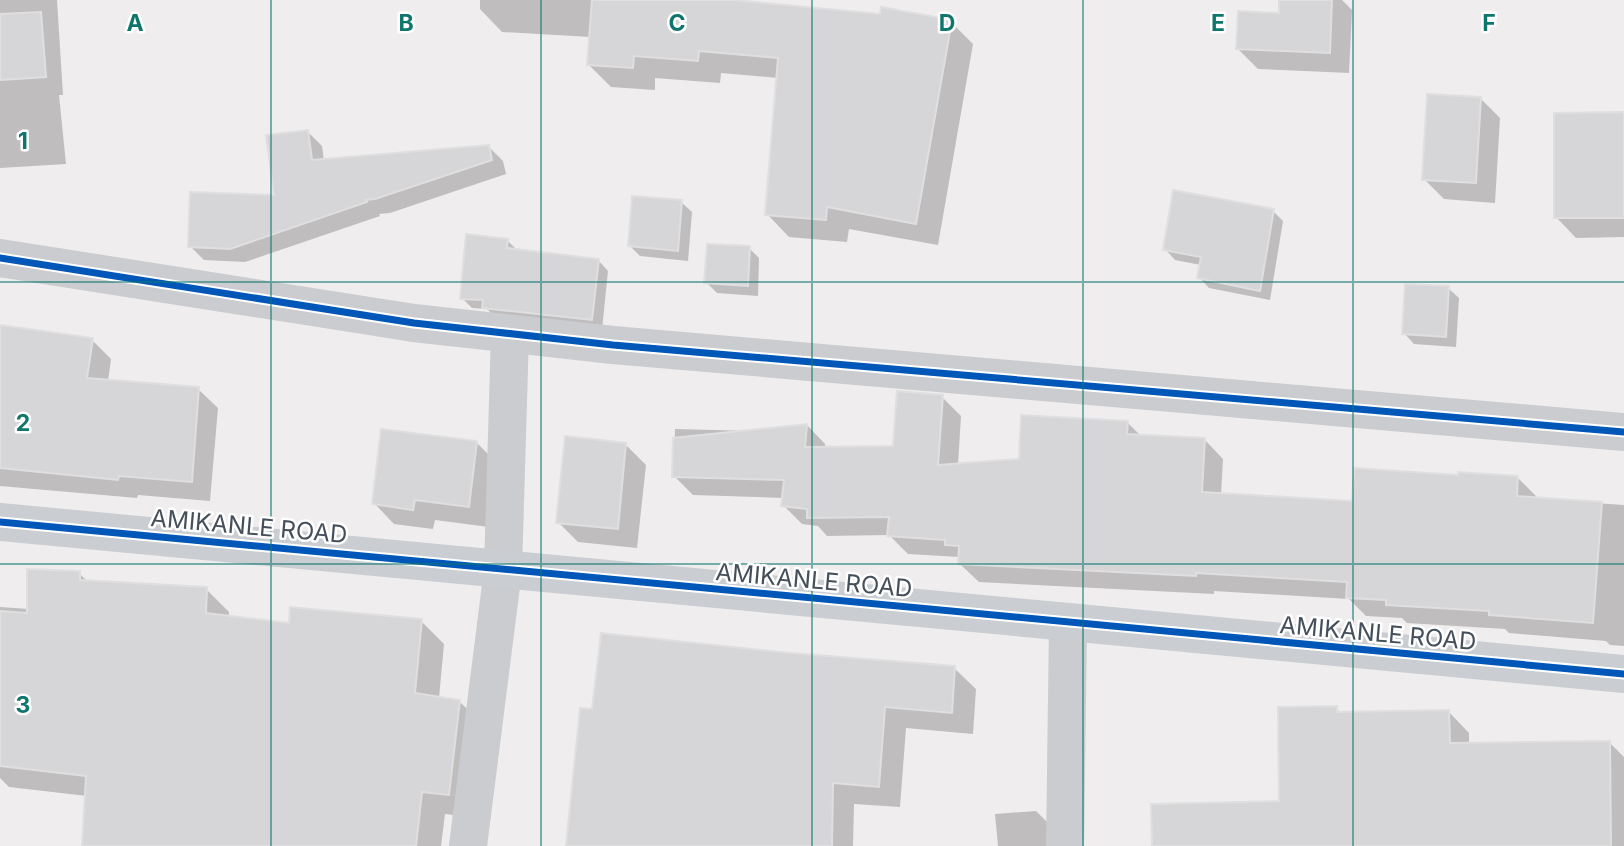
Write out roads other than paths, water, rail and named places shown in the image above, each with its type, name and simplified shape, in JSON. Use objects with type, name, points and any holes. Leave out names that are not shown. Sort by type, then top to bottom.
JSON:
[{"type":"street","points":[[0,258],[414,323],[510,334],[1624,432]]},
{"type":"street","points":[[468,846],[503,570],[510,334]]},
{"type":"street","name":"AMIKANLE ROAD","points":[[0,522],[1624,674]]},
{"type":"street","points":[[1065,846],[1068,624]]}]
